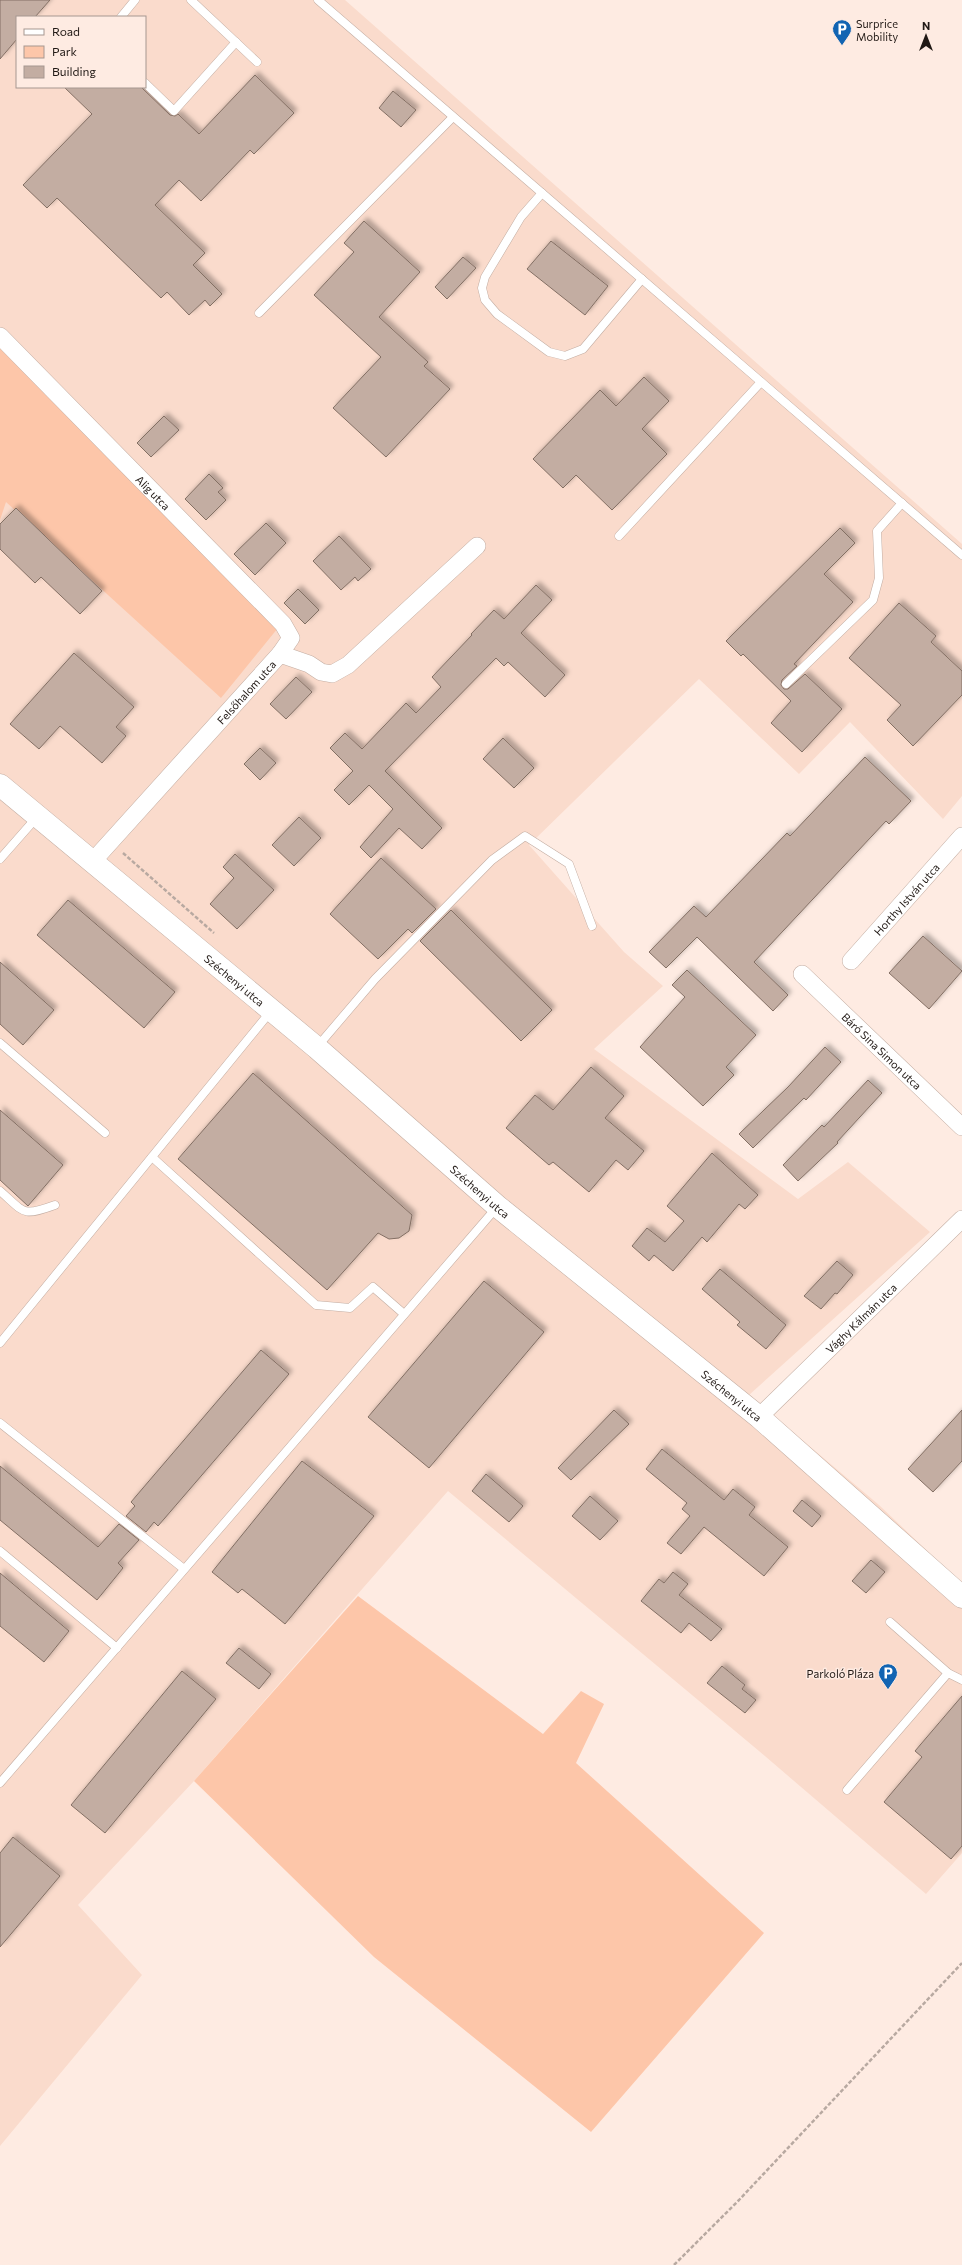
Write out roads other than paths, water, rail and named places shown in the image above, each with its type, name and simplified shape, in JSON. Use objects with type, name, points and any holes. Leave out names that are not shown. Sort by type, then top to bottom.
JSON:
[{"type":"street","name":"Alig utca","points":[[0,336],[283,624],[291,638],[280,654]]},
{"type":"street","name":"Felsőhalom utca","points":[[93,861],[280,654],[309,664],[321,672],[332,674],[348,665],[477,546]]},
{"type":"street","name":"Széchenyi utca","points":[[0,785],[317,1048],[497,1206],[759,1417],[962,1596]]},
{"type":"street","name":"Horthy István utca","points":[[851,961],[962,836]]},
{"type":"street","name":"Báró Sina Simon utca","points":[[802,974],[962,1127]]},
{"type":"street","name":"Vághy Kálmán utca","points":[[759,1417],[962,1219]]},
{"type":"lane","points":[[122,16],[135,0]]},
{"type":"lane","points":[[191,0],[257,62]]},
{"type":"lane","points":[[318,0],[962,555]]},
{"type":"lane","points":[[146,84],[174,111],[236,42]]},
{"type":"lane","points":[[259,313],[453,117]]},
{"type":"lane","points":[[542,193],[521,217],[485,277],[482,288],[485,300],[497,314],[549,352],[565,356],[583,349],[642,279]]},
{"type":"lane","points":[[619,536],[761,382]]},
{"type":"lane","points":[[786,684],[873,600],[879,578],[877,531],[902,503]]},
{"type":"lane","points":[[0,860],[38,817]]},
{"type":"lane","points":[[317,1048],[375,979],[492,860],[526,836],[569,864],[592,926]]},
{"type":"lane","points":[[0,1343],[272,1010]]},
{"type":"lane","points":[[0,1044],[105,1133]]},
{"type":"lane","points":[[152,1157],[316,1305],[350,1308],[373,1287],[404,1314]]},
{"type":"lane","points":[[0,1191],[22,1211],[34,1213],[55,1204]]},
{"type":"lane","points":[[0,1783],[3,1773],[117,1648],[497,1206]]},
{"type":"lane","points":[[0,1423],[184,1570]]},
{"type":"lane","points":[[0,1551],[117,1648]]},
{"type":"lane","points":[[890,1622],[948,1673],[962,1680]]},
{"type":"lane","points":[[847,1790],[948,1673]]},
{"type":"place","name":"Surprice Mobility","points":[[842,46]]},
{"type":"place","name":"Parkoló Pláza","points":[[888,1690]]}]
